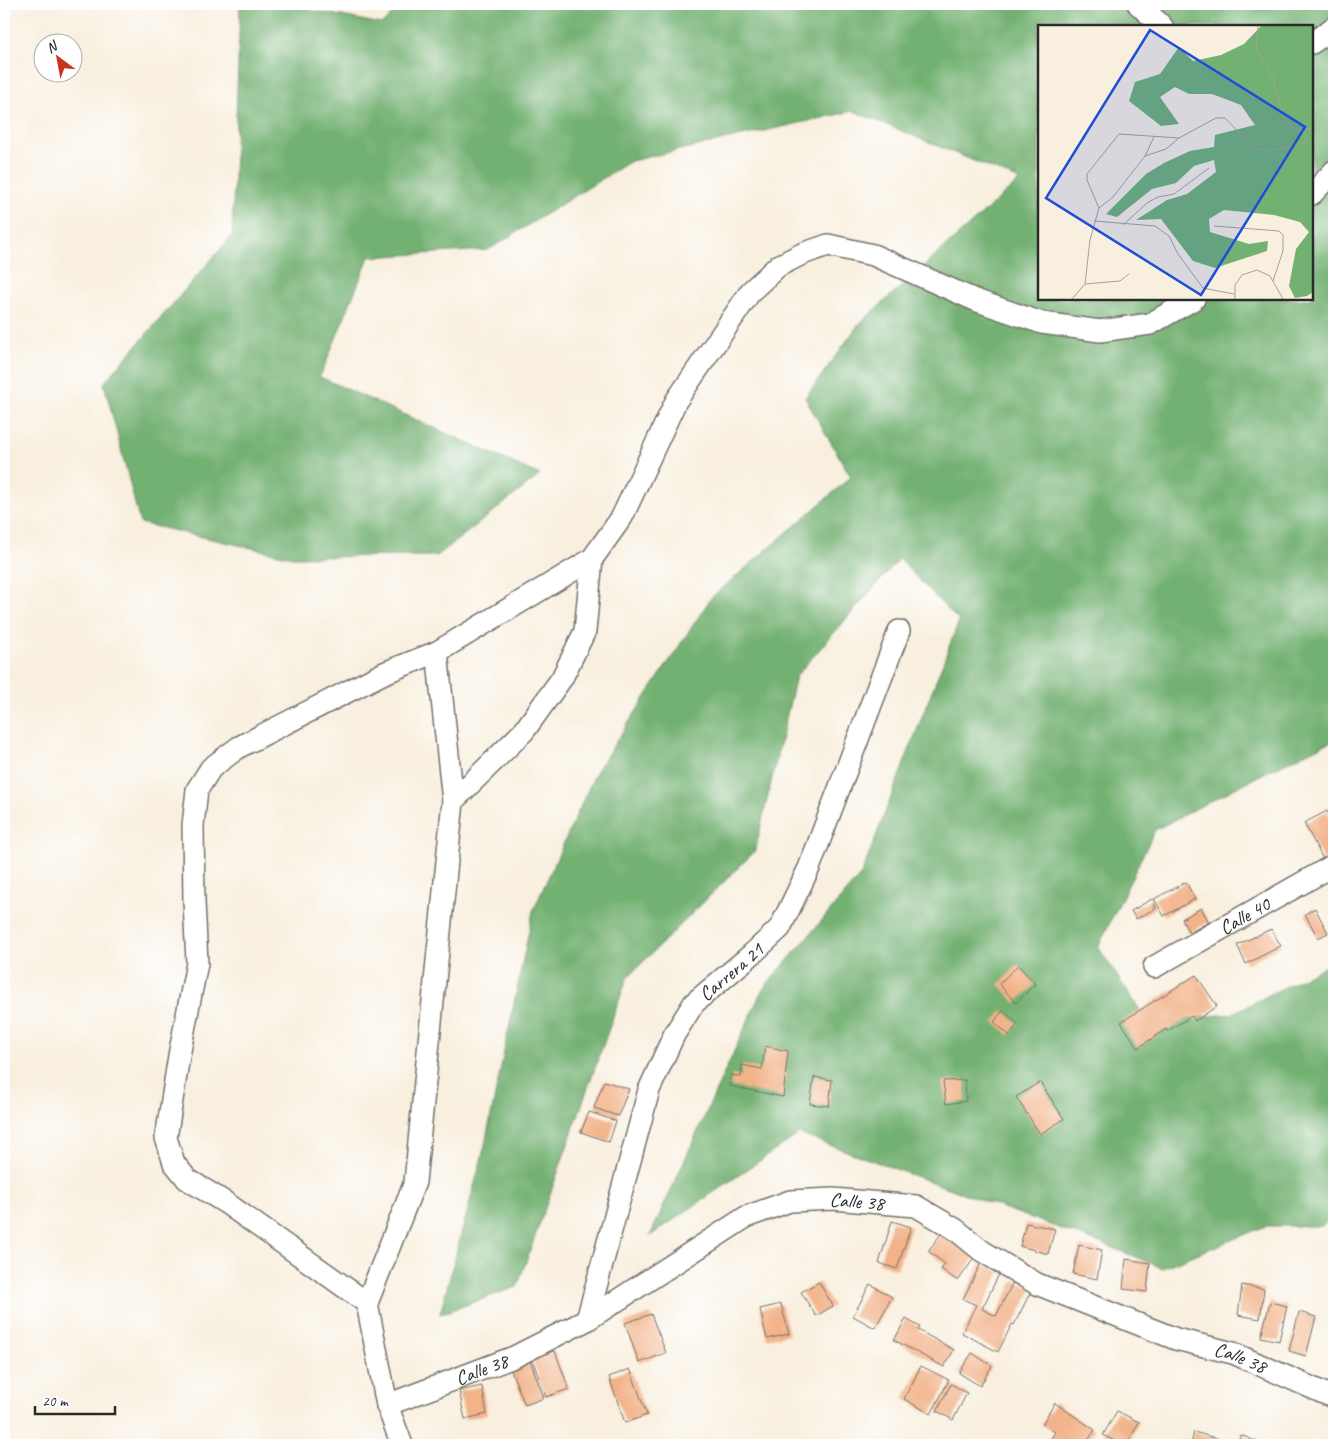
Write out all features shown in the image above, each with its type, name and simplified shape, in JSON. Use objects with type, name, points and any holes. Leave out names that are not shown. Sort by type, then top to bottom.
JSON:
[{"type":"street","points":[[1138,4],[1161,25]]},
{"type":"street","points":[[1313,193],[1334,171]]},
{"type":"street","points":[[367,1303],[226,1203],[187,1179],[174,1163],[166,1138],[179,1056],[197,963],[193,825],[197,790],[211,768],[239,747],[384,673],[437,652],[592,559],[622,517],[676,401],[751,291],[778,266],[802,254],[828,245],[873,255],[975,300],[1042,323],[1100,331],[1150,324],[1192,300]]},
{"type":"street","points":[[453,801],[524,731],[562,678],[584,632],[592,559]]},
{"type":"street","name":"Carrera 21","points":[[587,1320],[650,1090],[674,1034],[694,1003],[780,928],[809,868],[899,631]]},
{"type":"street","points":[[402,1445],[387,1405],[367,1303],[415,1182],[453,801],[437,652]]},
{"type":"street","name":"Calle 40","points":[[1154,967],[1334,865]]},
{"type":"street","name":"Calle 38","points":[[387,1405],[514,1357],[587,1320],[746,1217],[790,1201],[833,1199],[916,1206],[955,1229],[982,1251],[1037,1284],[1176,1339],[1233,1353],[1328,1395],[1334,1395]]},
{"type":"green space","points":[[240,4],[280,4],[382,24],[403,4],[1334,4],[1334,740],[1266,772],[1155,830],[1098,947],[1148,1022],[1231,1014],[1334,962],[1334,1214],[1322,1226],[1266,1226],[1162,1268],[1111,1247],[799,1134],[650,1236],[762,990],[861,875],[959,621],[899,559],[796,676],[755,851],[627,978],[517,1287],[440,1314],[484,1149],[533,911],[596,772],[711,598],[851,477],[805,398],[859,324],[1020,180],[853,111],[631,161],[488,250],[369,257],[320,377],[540,475],[437,556],[292,557],[140,523],[104,383],[232,236]]},
{"type":"building","points":[[1327,811],[1334,825],[1334,846],[1330,848],[1333,853],[1323,859],[1304,823]]},
{"type":"building","points":[[1186,882],[1195,899],[1164,916],[1154,899]]},
{"type":"building","points":[[1152,899],[1156,908],[1136,919],[1131,911]]},
{"type":"building","points":[[1201,908],[1209,922],[1189,933],[1182,919]]},
{"type":"building","points":[[1315,908],[1328,933],[1318,938],[1305,914]]},
{"type":"building","points":[[1271,929],[1281,946],[1246,964],[1237,945]]},
{"type":"building","points":[[1018,965],[1035,984],[1016,1003],[999,984]]},
{"type":"building","points":[[1196,975],[1217,1006],[1195,1021],[1192,1016],[1167,1031],[1166,1029],[1138,1048],[1121,1022]]},
{"type":"building","points":[[1003,1010],[1018,1024],[1009,1035],[994,1022]]},
{"type":"building","points":[[765,1046],[788,1051],[783,1097],[730,1086],[732,1075],[741,1077],[742,1065],[762,1069]]},
{"type":"building","points":[[814,1077],[832,1080],[829,1106],[810,1104]]},
{"type":"building","points":[[965,1080],[966,1101],[946,1104],[943,1081]]},
{"type":"building","points":[[604,1081],[629,1089],[618,1116],[594,1108]]},
{"type":"building","points":[[1040,1082],[1064,1119],[1040,1134],[1016,1097]]},
{"type":"building","points":[[589,1112],[616,1121],[609,1142],[581,1132]]},
{"type":"building","points":[[892,1221],[911,1227],[897,1269],[879,1263]]},
{"type":"building","points":[[1026,1223],[1055,1229],[1048,1254],[1020,1246]]},
{"type":"building","points":[[946,1227],[979,1251],[958,1281],[941,1269],[945,1264],[928,1251]]},
{"type":"building","points":[[1079,1245],[1102,1250],[1097,1279],[1073,1274]]},
{"type":"building","points":[[1126,1259],[1150,1263],[1147,1292],[1123,1289]]},
{"type":"building","points":[[981,1263],[1000,1272],[982,1309],[996,1316],[1014,1280],[1032,1289],[998,1352],[962,1333],[976,1305],[963,1299]]},
{"type":"building","points":[[819,1282],[833,1306],[816,1316],[801,1292]]},
{"type":"building","points":[[870,1284],[892,1297],[875,1328],[853,1316]]},
{"type":"building","points":[[1242,1285],[1264,1289],[1260,1319],[1238,1315]]},
{"type":"building","points":[[1270,1302],[1287,1306],[1279,1341],[1261,1337]]},
{"type":"building","points":[[781,1304],[789,1334],[767,1339],[760,1309]]},
{"type":"building","points":[[1299,1312],[1316,1317],[1306,1356],[1289,1351]]},
{"type":"building","points":[[651,1314],[666,1353],[639,1363],[625,1323]]},
{"type":"building","points":[[906,1319],[920,1327],[918,1330],[954,1350],[944,1367],[894,1340]]},
{"type":"building","points":[[555,1351],[569,1389],[546,1397],[532,1359]]},
{"type":"building","points":[[972,1353],[992,1366],[980,1386],[959,1373]]},
{"type":"building","points":[[530,1360],[544,1398],[525,1405],[510,1368]]},
{"type":"building","points":[[921,1366],[949,1380],[931,1414],[904,1399]]},
{"type":"building","points":[[630,1369],[647,1415],[625,1423],[609,1377]]},
{"type":"building","points":[[951,1384],[967,1393],[953,1420],[937,1411]]},
{"type":"building","points":[[482,1386],[487,1414],[465,1419],[459,1391]]},
{"type":"building","points":[[1055,1403],[1095,1430],[1085,1445],[1047,1445],[1055,1432],[1042,1424]]},
{"type":"building","points":[[1117,1411],[1139,1422],[1127,1445],[1123,1445],[1103,1435]]},
{"type":"building","points":[[1194,1432],[1229,1442],[1228,1445],[1191,1445]]},
{"type":"building","points":[[1241,1435],[1260,1443],[1259,1445],[1237,1445]]}]
